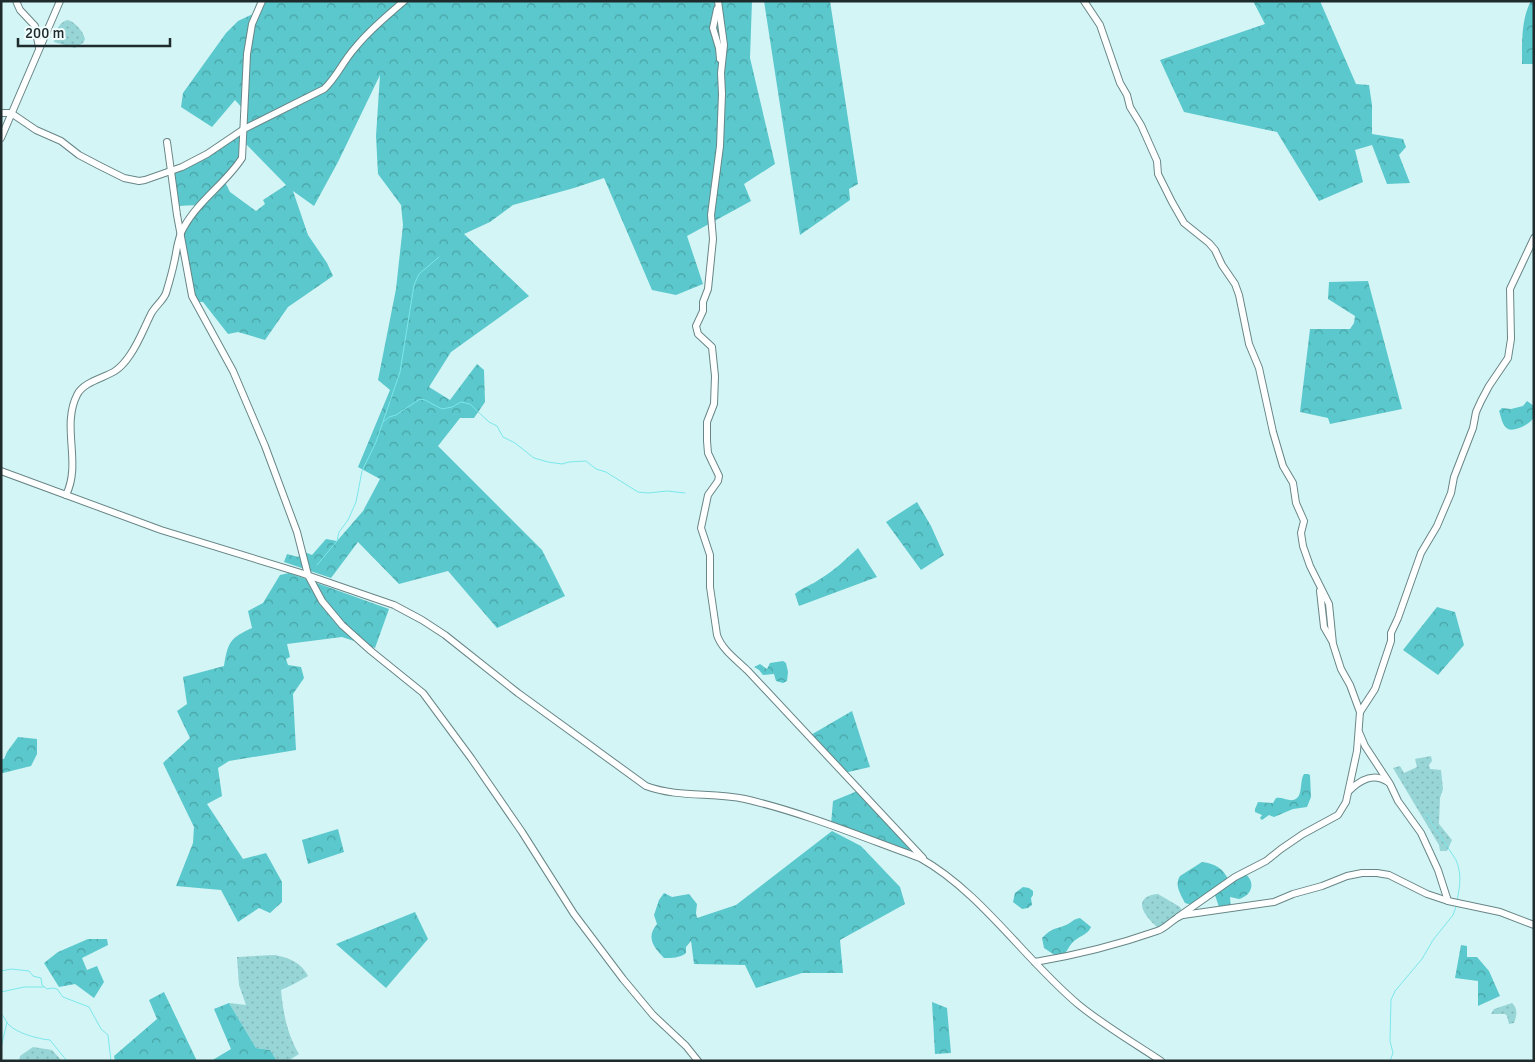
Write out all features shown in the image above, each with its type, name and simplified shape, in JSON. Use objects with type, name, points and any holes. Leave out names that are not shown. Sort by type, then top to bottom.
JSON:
[{"type":"street","points":[[16,1],[20,10],[35,26],[39,49]]},
{"type":"street","points":[[1,138],[60,1]]},
{"type":"street","points":[[66,495],[74,470],[70,442],[72,409],[77,394],[88,384],[119,368],[131,353],[152,312],[166,294],[181,234],[187,222],[203,200],[236,168],[242,158],[247,54],[252,24],[262,1]]},
{"type":"street","points":[[1,113],[12,113],[36,130],[61,141],[79,155],[124,178],[138,181],[145,180],[171,171],[206,154],[244,129],[324,90],[333,80],[353,49],[404,1]]},
{"type":"street","points":[[1035,962],[1085,953],[1161,930],[1235,877],[1266,861],[1303,834],[1338,815],[1346,802],[1357,751],[1360,712],[1354,693],[1341,669],[1333,644],[1329,604],[1319,587],[1303,546],[1301,533],[1304,521],[1296,503],[1293,483],[1280,458],[1259,368],[1249,344],[1235,284],[1209,243],[1184,223],[1180,216],[1158,174],[1157,161],[1141,125],[1130,107],[1100,25],[1084,1]]},
{"type":"street","points":[[718,3],[712,28],[721,57],[717,68],[721,85],[720,146],[712,216],[713,239],[708,289],[703,302],[703,310],[696,326],[698,334],[712,347],[714,368],[714,404],[707,422],[707,440],[708,453],[719,476],[718,481],[708,495],[701,528],[710,555],[710,587],[717,635],[719,642],[725,649],[748,671],[926,861]]},
{"type":"street","points":[[167,142],[192,296],[233,371],[266,446],[297,532],[308,575],[322,601],[342,624],[371,651],[423,693],[486,778],[580,921],[653,1015],[686,1046],[698,1061]]},
{"type":"street","points":[[1360,712],[1375,689],[1391,641],[1391,632],[1398,618],[1421,553],[1437,526],[1451,493],[1454,477],[1473,428],[1476,412],[1489,386],[1508,358],[1511,339],[1510,289],[1534,238]]},
{"type":"street","points":[[1,471],[160,530],[308,575],[394,605],[422,620],[646,786],[656,790],[676,793],[731,796],[782,809],[926,861],[937,868],[970,897],[1079,1004],[1161,1061]]},
{"type":"street","points":[[1359,731],[1365,746],[1390,784],[1398,801],[1421,833],[1438,870],[1444,894],[1448,901]]},
{"type":"street","points":[[1348,792],[1366,778],[1381,778],[1390,784]]},
{"type":"street","points":[[1178,917],[1274,902],[1347,876],[1377,872],[1389,875],[1427,894],[1448,901],[1500,912],[1534,925]]},
{"type":"shaded area","points":[[68,20],[79,28],[85,39],[83,43],[75,48],[54,42],[60,25]]},
{"type":"shaded area","points":[[1431,756],[1430,769],[1441,770],[1443,789],[1440,798],[1439,824],[1452,840],[1447,851],[1440,851],[1439,845],[1393,768],[1400,766],[1404,773],[1417,767],[1415,759]]},
{"type":"shaded area","points":[[1158,894],[1180,907],[1183,914],[1161,930],[1150,921],[1142,904],[1144,899]]},
{"type":"shaded area","points":[[275,955],[294,961],[302,967],[308,976],[281,990],[286,1023],[291,1039],[299,1054],[288,1061],[277,1061],[270,1050],[256,1048],[229,1003],[246,1005],[239,985],[237,957]]},
{"type":"shaded area","points":[[1512,1003],[1516,1012],[1514,1023],[1509,1024],[1505,1014],[1491,1014],[1494,1009]]},
{"type":"shaded area","points":[[33,1047],[52,1050],[62,1061],[19,1061],[20,1056]]},
{"type":"green space","points":[[262,1],[752,1],[750,58],[775,164],[744,184],[751,201],[687,236],[703,284],[676,295],[652,290],[604,178],[513,205],[490,222],[464,234],[529,296],[451,352],[429,387],[450,400],[477,364],[484,370],[485,402],[474,418],[460,418],[438,446],[542,550],[565,596],[497,628],[448,571],[399,584],[358,542],[331,578],[284,562],[287,554],[298,557],[302,551],[312,555],[326,539],[337,541],[363,511],[380,479],[358,467],[390,390],[378,380],[396,289],[403,225],[401,205],[378,174],[376,136],[380,75],[338,162],[314,206],[293,191],[308,235],[327,263],[333,276],[288,307],[265,340],[238,332],[228,334],[203,302],[196,302],[181,234],[199,205],[176,206],[171,171],[182,167],[244,129],[244,110],[235,100],[212,127],[181,107],[183,93],[226,33],[238,21],[257,12]],"holes":[[[244,142],[286,185],[263,200],[265,204],[256,211],[230,192],[224,180],[242,157]]]},
{"type":"green space","points":[[764,1],[830,1],[858,184],[849,189],[850,200],[800,235]]},
{"type":"green space","points":[[1253,1],[1320,1],[1356,84],[1369,85],[1372,105],[1372,134],[1403,139],[1406,147],[1399,155],[1410,183],[1387,184],[1372,145],[1355,150],[1363,182],[1319,201],[1277,132],[1184,112],[1160,60],[1265,24]]},
{"type":"green space","points":[[1531,1],[1534,1],[1534,64],[1522,64],[1525,16]]},
{"type":"green space","points":[[1368,281],[1402,409],[1330,424],[1328,418],[1300,412],[1310,329],[1350,329],[1354,323],[1355,316],[1328,299],[1329,282]]},
{"type":"green space","points":[[1527,401],[1534,406],[1532,420],[1518,428],[1511,430],[1506,428],[1499,411],[1502,408],[1511,409],[1523,406]]},
{"type":"green space","points":[[917,502],[931,526],[944,555],[921,570],[886,522]]},
{"type":"green space","points":[[858,548],[877,577],[799,606],[795,594],[840,565]]},
{"type":"green space","points":[[289,573],[389,609],[375,648],[342,637],[287,644],[290,657],[286,659],[288,665],[301,667],[304,678],[293,694],[296,750],[229,761],[218,768],[222,796],[207,804],[243,859],[266,853],[282,882],[282,902],[270,913],[259,908],[238,922],[221,890],[176,886],[193,843],[194,827],[163,763],[190,738],[177,711],[187,704],[183,677],[224,666],[231,642],[252,628],[248,611],[263,603],[280,575]]},
{"type":"green space","points":[[1437,607],[1455,612],[1464,645],[1438,675],[1403,650]]},
{"type":"green space","points":[[783,661],[786,663],[788,672],[787,681],[783,683],[776,681],[774,674],[763,675],[754,667],[760,664],[767,669],[770,663]]},
{"type":"green space","points":[[852,711],[870,767],[844,773],[809,736]]},
{"type":"green space","points":[[18,737],[37,739],[37,754],[31,766],[1,773],[1,759],[4,759]]},
{"type":"green space","points":[[1304,774],[1310,775],[1311,797],[1307,807],[1293,809],[1274,817],[1269,815],[1262,820],[1260,818],[1262,815],[1255,812],[1258,802],[1273,803],[1276,798],[1296,799],[1300,793]]},
{"type":"green space","points":[[860,790],[911,845],[909,851],[831,824],[833,801]]},
{"type":"green space","points":[[338,829],[344,852],[308,864],[302,840]]},
{"type":"green space","points":[[832,831],[861,846],[900,887],[905,904],[840,940],[843,973],[802,973],[756,988],[745,965],[694,964],[691,941],[686,947],[684,955],[672,958],[664,958],[654,946],[651,938],[657,924],[654,915],[659,900],[664,893],[672,897],[689,894],[697,904],[697,918],[736,905]]},
{"type":"green space","points":[[1202,862],[1218,867],[1229,881],[1244,873],[1250,880],[1250,891],[1239,899],[1230,897],[1231,909],[1220,910],[1214,892],[1195,906],[1185,903],[1179,890],[1178,879]]},
{"type":"green space","points":[[1023,887],[1033,891],[1033,895],[1031,898],[1032,905],[1022,909],[1013,902],[1015,893]]},
{"type":"green space","points":[[415,912],[428,939],[386,988],[336,944]]},
{"type":"green space","points":[[1080,918],[1091,927],[1088,932],[1072,943],[1065,953],[1056,956],[1044,948],[1042,938],[1046,934]]},
{"type":"green space","points":[[88,939],[107,939],[108,945],[82,958],[87,970],[97,966],[104,982],[94,998],[75,984],[59,987],[44,963],[58,952]]},
{"type":"green space","points":[[1461,945],[1467,946],[1467,957],[1477,957],[1489,971],[1500,996],[1478,1006],[1478,981],[1455,978]]},
{"type":"green space","points":[[164,992],[197,1061],[115,1061],[114,1056],[157,1019],[149,1000]]},
{"type":"green space","points":[[932,1002],[947,1008],[951,1053],[935,1054]]},
{"type":"green space","points":[[229,1003],[256,1048],[270,1050],[277,1061],[211,1061],[231,1049],[214,1009]]},
{"type":"waterway","points":[[317,565],[337,541],[339,532],[348,520],[356,502],[362,471],[376,442],[400,372],[414,285],[419,274],[439,257]]},
{"type":"waterway","points":[[383,422],[420,399],[442,409],[452,407],[461,402],[470,404],[489,422],[497,426],[503,437],[515,443],[534,458],[562,464],[586,461],[596,469],[606,472],[638,492],[667,491],[685,493]]},
{"type":"waterway","points":[[1426,814],[1458,865],[1460,880],[1457,901]]},
{"type":"waterway","points":[[1390,1061],[1393,1053],[1390,1041],[1391,1000],[1395,991],[1422,959],[1433,940],[1453,915],[1457,904]]},
{"type":"waterway","points":[[1,971],[11,969],[29,971],[33,976],[41,978],[42,985],[47,989],[57,989],[63,997],[89,1007],[101,1029],[108,1035],[111,1061]]},
{"type":"waterway","points":[[1,992],[24,987],[44,987]]},
{"type":"waterway","points":[[1,1014],[8,1024],[16,1030],[34,1037],[50,1040],[67,1061]]},
{"type":"waterway","points":[[1,1048],[7,1022]]},
{"type":"waterway","points":[[1,1049],[1,1055]]}]
